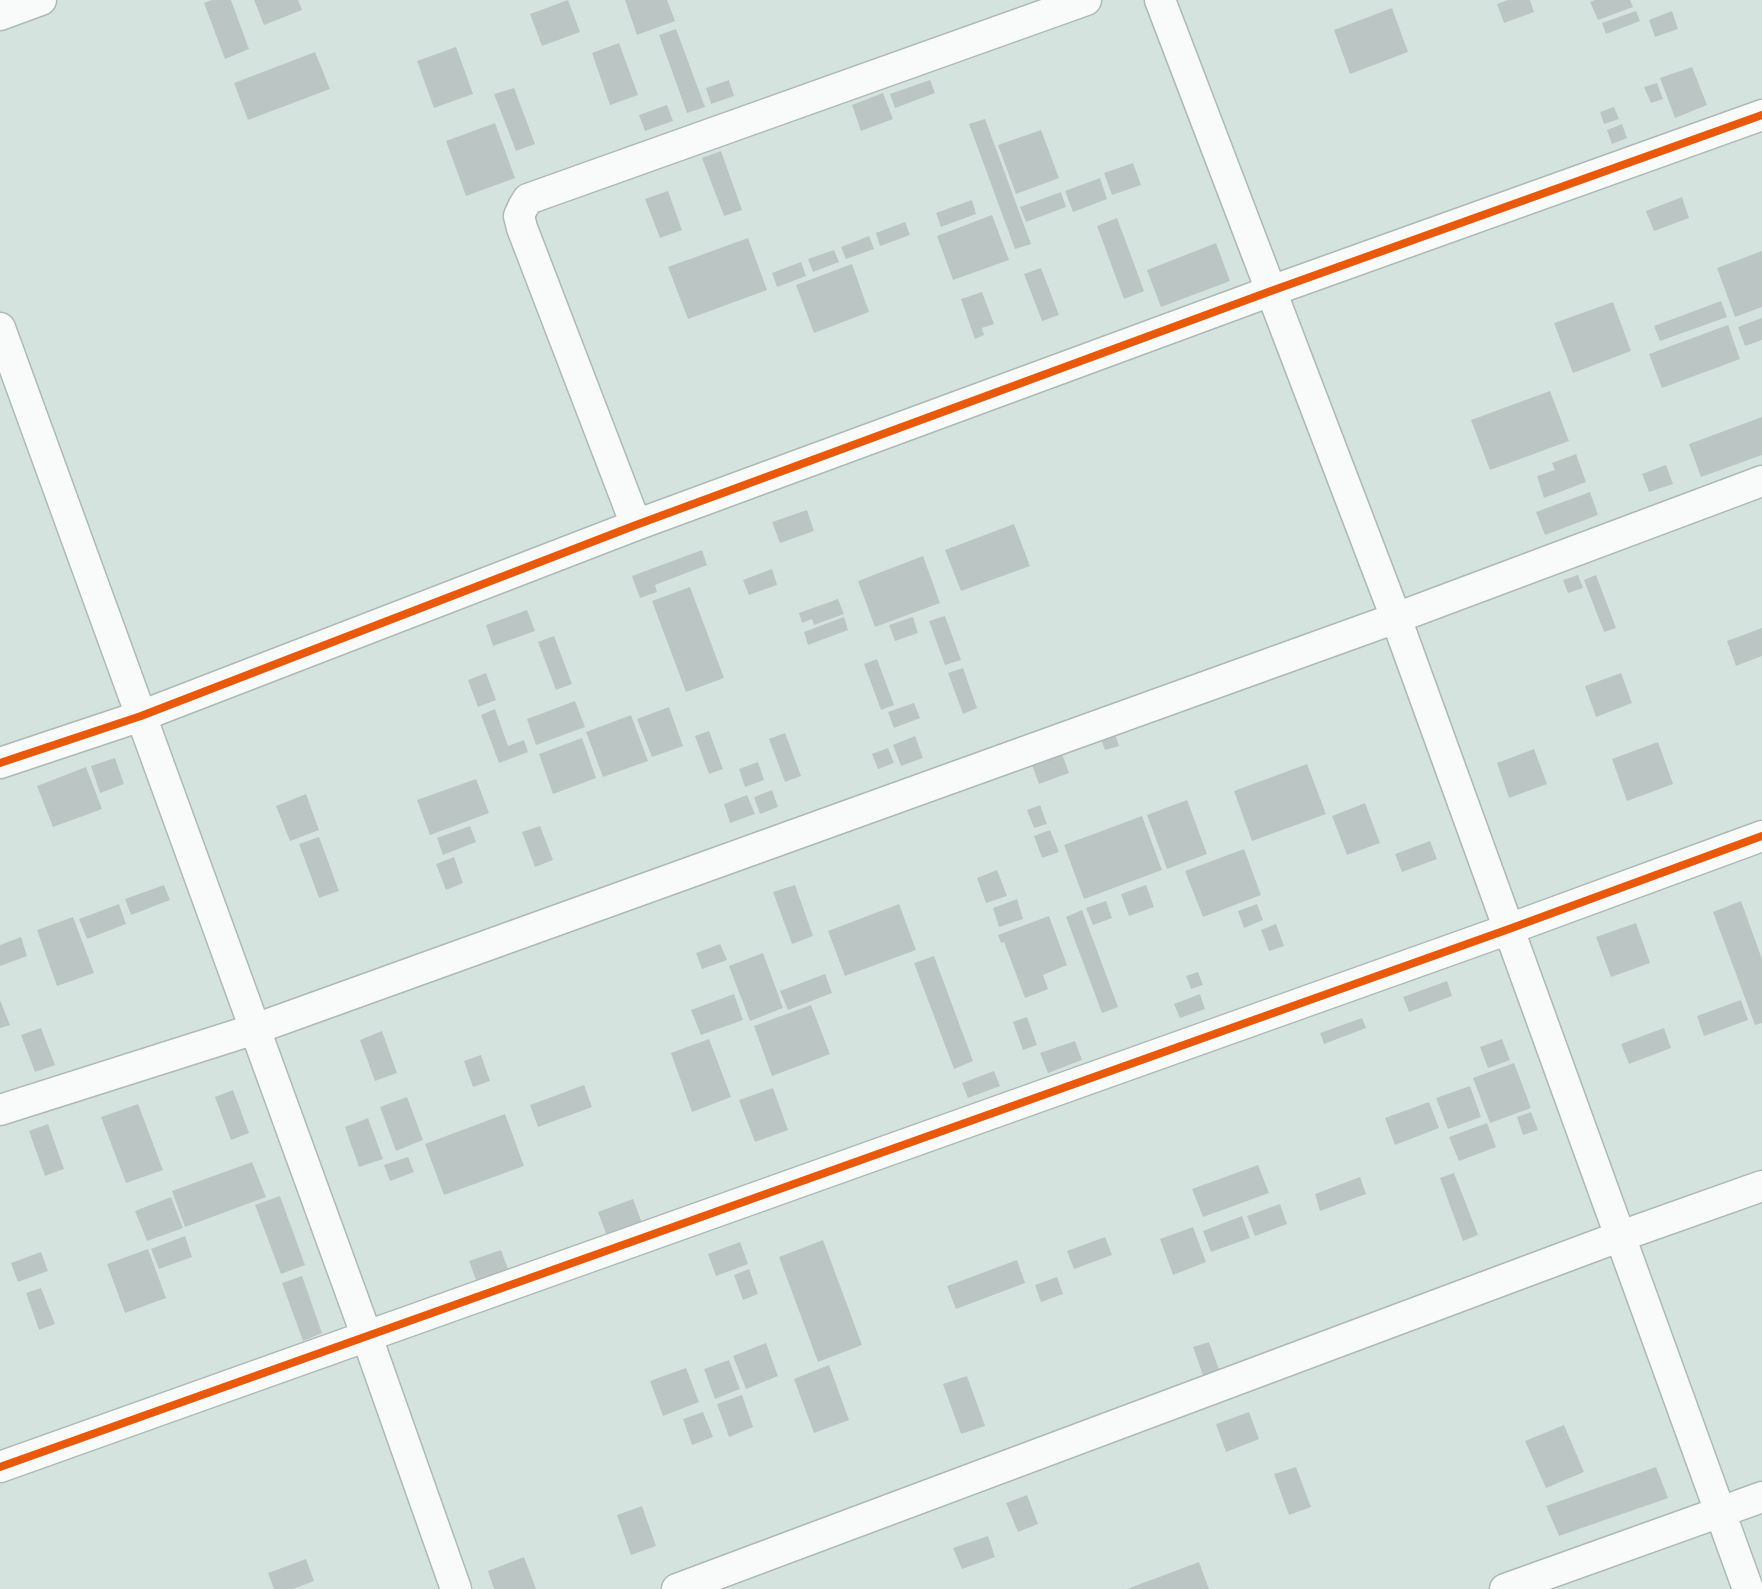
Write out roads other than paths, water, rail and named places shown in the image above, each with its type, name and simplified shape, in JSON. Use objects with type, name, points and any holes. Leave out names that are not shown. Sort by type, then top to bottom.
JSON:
[{"type":"street","points":[[0,15],[41,0]]},
{"type":"street","points":[[636,525],[522,228],[519,216],[528,199],[1086,0]]},
{"type":"street","points":[[1160,0],[1396,618],[1748,1589]]},
{"type":"street","points":[[0,764],[141,716],[636,525],[1270,291],[1762,115]]},
{"type":"street","points":[[0,328],[8,376],[141,716],[367,1337],[456,1589]]},
{"type":"street","points":[[0,1110],[255,1029],[1396,618],[1762,481]]},
{"type":"street","points":[[0,1467],[1762,836]]},
{"type":"street","points":[[677,1589],[1620,1236],[1762,1186]]},
{"type":"street","points":[[1505,1589],[1762,1497]]}]
